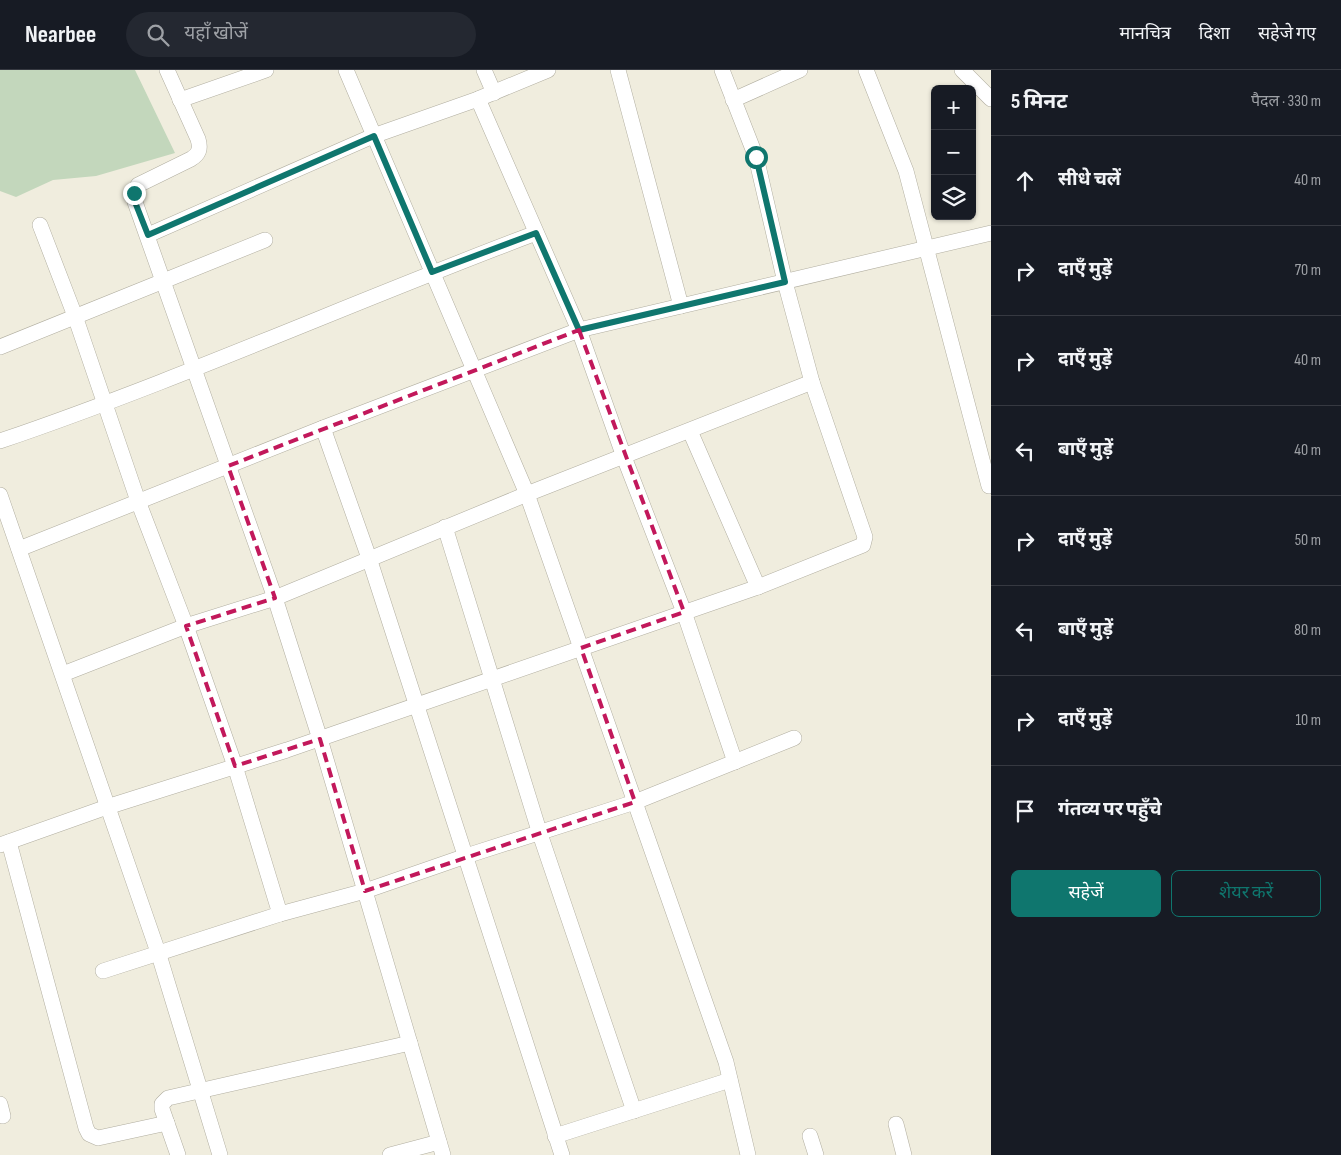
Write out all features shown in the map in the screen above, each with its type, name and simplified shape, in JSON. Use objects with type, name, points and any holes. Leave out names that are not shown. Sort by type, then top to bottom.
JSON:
[{"type":"street","points":[[166,70],[198,139],[200,149],[191,159],[138,185],[134,190],[135,202],[275,598],[320,738],[441,1149],[390,1155]]},
{"type":"street","points":[[180,100],[266,70]]},
{"type":"street","points":[[346,70],[527,494],[730,1080],[748,1155]]},
{"type":"street","points":[[484,70],[494,93]]},
{"type":"street","points":[[148,235],[374,136],[494,93],[548,70]]},
{"type":"street","points":[[618,70],[681,306]]},
{"type":"street","points":[[167,1123],[98,1138],[89,1134],[4,844],[107,807],[320,738],[758,587],[861,547],[864,542],[864,537],[812,382],[785,282],[756,157],[722,70]]},
{"type":"street","points":[[733,100],[800,70]]},
{"type":"street","points":[[866,70],[906,171],[989,486]]},
{"type":"street","points":[[962,70],[991,98]]},
{"type":"street","points":[[478,99],[579,330],[624,457],[684,612],[735,762]]},
{"type":"street","points":[[40,225],[75,316],[138,501],[186,626],[235,766],[280,914]]},
{"type":"street","points":[[0,441],[105,405],[432,272],[536,233]]},
{"type":"street","points":[[19,549],[323,428],[579,330],[991,233]]},
{"type":"street","points":[[0,347],[265,240]]},
{"type":"street","points":[[63,674],[186,626],[275,598],[527,494],[812,382]]},
{"type":"street","points":[[323,428],[369,558],[562,1155]]},
{"type":"street","points":[[690,431],[758,587]]},
{"type":"street","points":[[0,494],[159,955],[220,1155]]},
{"type":"street","points":[[445,527],[540,834],[634,1110]]},
{"type":"street","points":[[103,972],[280,914],[365,891],[466,856],[540,834],[635,802],[794,738]]},
{"type":"street","points":[[178,1155],[162,1109],[164,1101],[410,1043]]},
{"type":"street","points":[[555,1136],[730,1080]]},
{"type":"street","points":[[896,1124],[904,1155]]},
{"type":"street","points":[[810,1136],[816,1155]]},
{"type":"highlighted area","points":[[579,330],[684,612],[581,648],[635,802],[365,891],[320,739],[235,766],[186,626],[275,598],[228,466]]},
{"type":"shaded area","points":[[0,70],[135,70],[175,153],[96,176],[53,180],[16,197],[0,191]]},
{"type":"route","points":[[134,193],[135,202],[148,235],[374,136],[432,272],[536,233],[579,330],[785,282],[756,157]]}]
